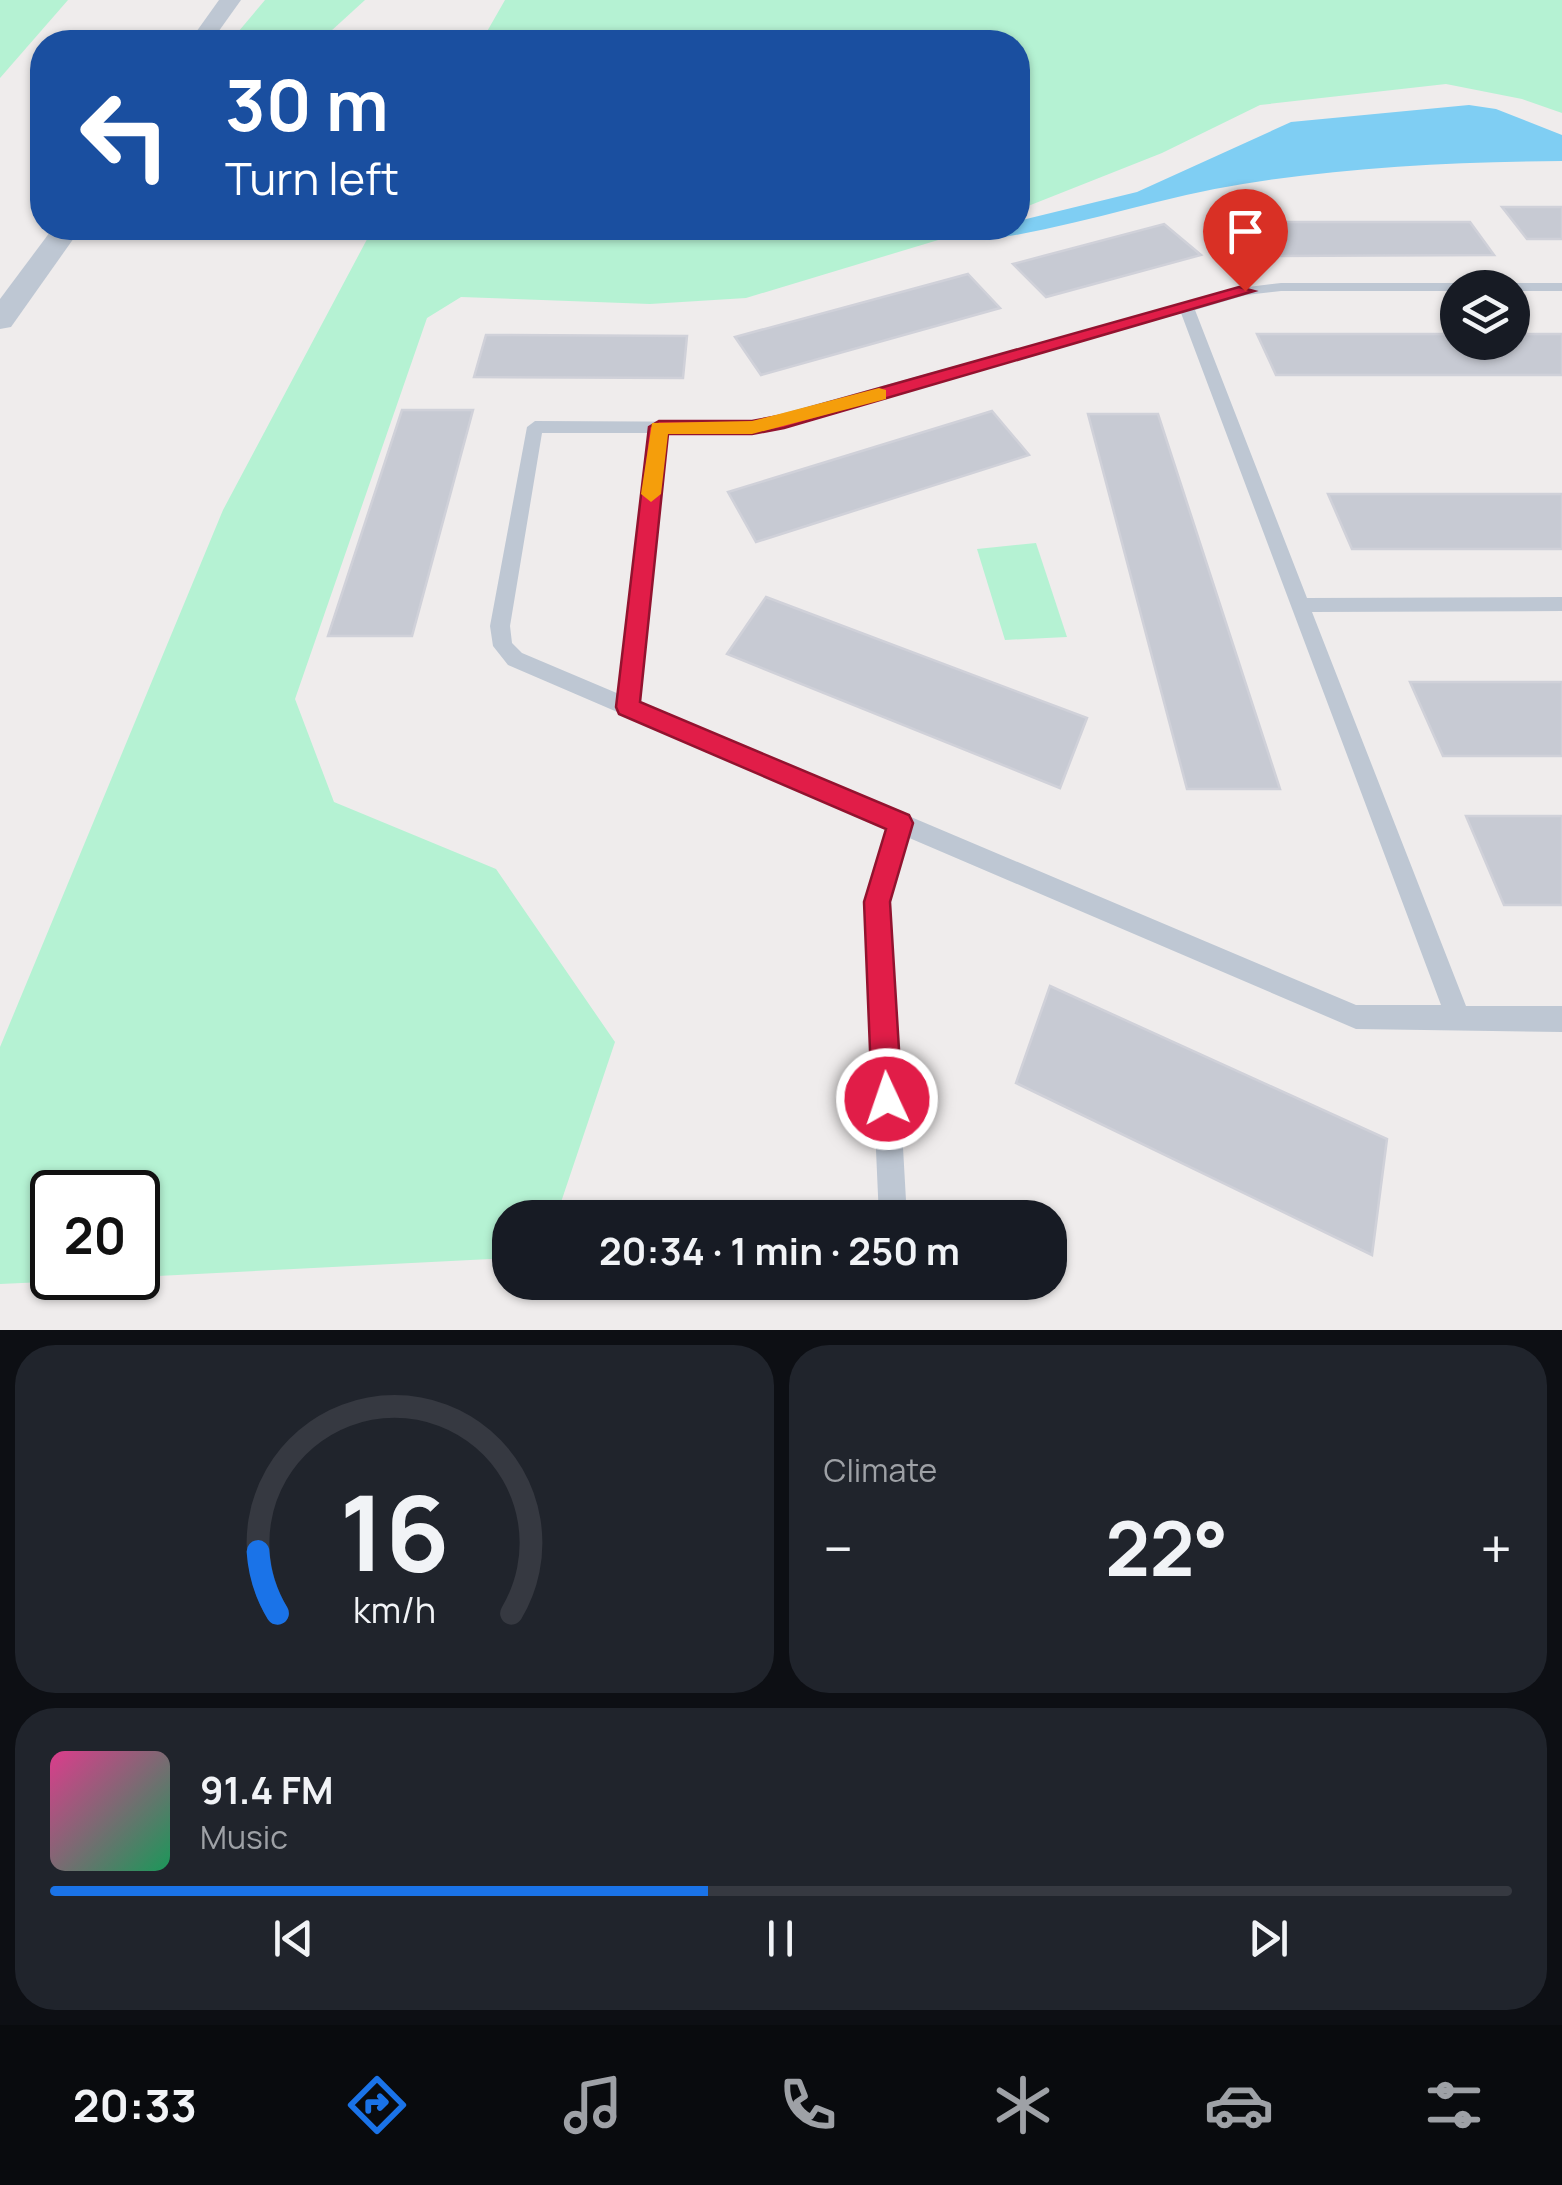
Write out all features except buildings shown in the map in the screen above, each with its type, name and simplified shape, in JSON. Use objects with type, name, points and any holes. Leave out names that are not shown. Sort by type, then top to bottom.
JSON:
[{"type":"street","points":[[209,30],[230,0]]},
{"type":"street","points":[[0,320],[58,240]]},
{"type":"lane","points":[[1562,287],[1281,287],[1245,291],[752,428],[535,427],[500,626],[504,646],[515,659],[1356,1018],[1562,1018]]},
{"type":"lane","points":[[1186,308],[1458,1018]]},
{"type":"lane","points":[[628,707],[659,427]]},
{"type":"lane","points":[[1300,605],[1562,604]]},
{"type":"lane","points":[[892,1200],[877,902],[900,823]]},
{"type":"green space","points":[[0,0],[68,0],[42,30],[30,30],[30,44],[0,78]]},
{"type":"green space","points":[[265,0],[365,0],[332,30],[240,30]]},
{"type":"green space","points":[[505,0],[1562,0],[1562,113],[1522,99],[1446,84],[1260,105],[1162,153],[1030,205],[1030,30],[488,30]]},
{"type":"green space","points":[[367,240],[938,240],[746,298],[650,304],[461,297],[427,318],[295,699],[334,802],[496,869],[615,1042],[562,1200],[492,1200],[492,1259],[160,1276],[160,1170],[30,1170],[30,1283],[0,1284],[0,1047],[223,510]]},
{"type":"green space","points":[[1036,543],[1067,637],[1005,640],[977,549]]},
{"type":"water","points":[[1469,105],[1496,109],[1562,135],[1562,161],[1402,166],[1282,178],[1030,232],[1030,218],[1137,192],[1291,122]]},
{"type":"slow traffic","points":[[651,494],[659,427],[752,428],[879,394]]},
{"type":"route","points":[[887,1099],[877,902],[900,823],[628,707],[659,427],[752,428],[784,421],[1245,291]]}]
